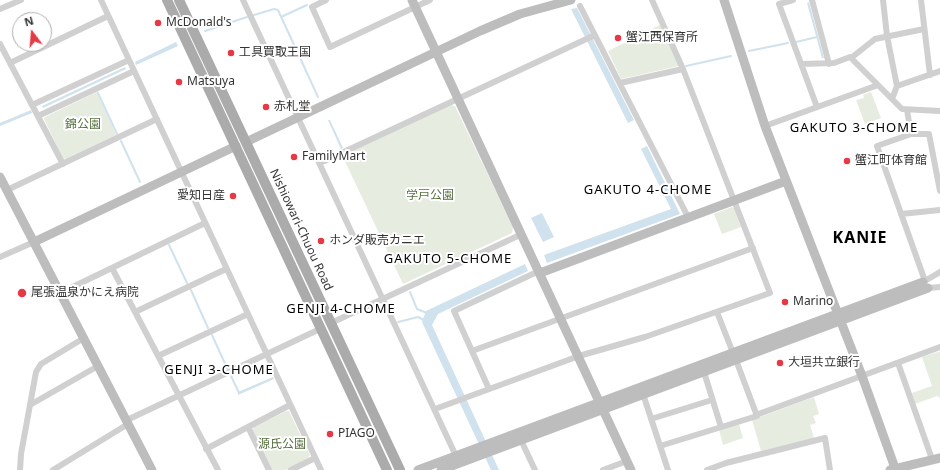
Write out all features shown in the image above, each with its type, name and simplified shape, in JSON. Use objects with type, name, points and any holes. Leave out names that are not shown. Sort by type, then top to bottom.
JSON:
[{"type":"main road","name":"Nishiowari-Chuou Road","points":[[167,0],[241,144]]},
{"type":"main road","name":"Nishiowari-Chuou Road","points":[[179,0],[241,144],[326,326],[388,470]]},
{"type":"main road","name":"Nishiowari-Chuou Road","points":[[326,326],[400,470]]},
{"type":"street","points":[[0,9],[21,0]]},
{"type":"street","points":[[101,0],[321,470]]},
{"type":"street","points":[[243,0],[460,463]]},
{"type":"street","points":[[326,0],[312,7],[330,47],[414,3],[430,0]]},
{"type":"street","points":[[0,257],[520,14],[571,0]]},
{"type":"street","points":[[435,409],[579,356],[646,337],[770,293],[683,69],[652,0]]},
{"type":"street","points":[[724,0],[765,126],[862,376],[892,469],[936,458],[898,363]]},
{"type":"street","points":[[794,0],[779,4],[817,107]]},
{"type":"street","points":[[812,0],[829,64]]},
{"type":"street","points":[[883,0],[887,36],[897,86],[892,100]]},
{"type":"street","points":[[921,0],[930,74]]},
{"type":"street","points":[[414,3],[631,470]]},
{"type":"street","points":[[580,6],[688,217]]},
{"type":"street","points":[[10,63],[108,16]]},
{"type":"street","points":[[851,58],[870,42],[887,36],[924,29]]},
{"type":"street","points":[[320,163],[594,35]]},
{"type":"street","points":[[0,44],[63,164]]},
{"type":"street","points":[[801,64],[829,64],[850,56],[902,109],[940,111]]},
{"type":"street","points":[[32,104],[129,60]]},
{"type":"street","points":[[620,83],[683,69]]},
{"type":"street","points":[[38,116],[134,71]]},
{"type":"street","points":[[897,86],[927,77],[930,74],[940,71]]},
{"type":"street","points":[[765,126],[878,85]]},
{"type":"street","points":[[907,110],[911,134]]},
{"type":"street","points":[[7,190],[156,119]]},
{"type":"street","points":[[926,283],[877,146],[911,134],[929,134],[940,192]]},
{"type":"street","points":[[0,177],[152,470]]},
{"type":"street","points":[[490,389],[454,311],[540,272],[786,181]]},
{"type":"street","points":[[901,214],[940,210]]},
{"type":"street","points":[[60,293],[205,223]]},
{"type":"street","points":[[53,470],[128,422],[179,396],[383,298],[522,234]]},
{"type":"street","points":[[472,352],[753,248]]},
{"type":"street","points":[[112,268],[218,470]]},
{"type":"street","points":[[135,312],[226,269]]},
{"type":"street","points":[[441,470],[460,463],[480,451],[926,283],[940,272]]},
{"type":"street","points":[[926,283],[940,287]]},
{"type":"street","points":[[717,312],[756,415]]},
{"type":"street","points":[[158,356],[248,314]]},
{"type":"street","points":[[20,470],[21,454],[36,372],[41,364],[84,338]]},
{"type":"street","points":[[660,446],[756,415],[940,347]]},
{"type":"street","points":[[491,447],[521,440],[602,406],[643,394],[704,372],[734,356]]},
{"type":"street","points":[[30,405],[98,366]]},
{"type":"street","points":[[704,372],[721,427]]},
{"type":"street","points":[[643,394],[668,470]]},
{"type":"street","points":[[652,419],[712,400]]},
{"type":"street","points":[[206,449],[290,405]]},
{"type":"street","points":[[248,427],[269,470]]},
{"type":"street","points":[[707,470],[726,463],[825,438],[830,470]]},
{"type":"street","points":[[521,440],[535,470]]},
{"type":"street","points":[[291,470],[315,458]]},
{"type":"street","points":[[603,470],[627,461]]},
{"type":"street","points":[[418,470],[460,463]]},
{"type":"green space","points":[[660,25],[679,66],[621,79],[608,51]]},
{"type":"green space","name":"錦公園","points":[[97,92],[116,135],[65,159],[63,158],[44,119],[45,117]]},
{"type":"green space","points":[[871,92],[881,118],[865,124],[856,100],[864,98],[863,95]]},
{"type":"green space","name":"学戸公園","points":[[451,105],[455,106],[513,227],[512,233],[403,284],[342,155]]},
{"type":"green space","points":[[732,207],[735,209],[741,227],[722,234],[714,214]]},
{"type":"green space","points":[[940,352],[940,398],[937,396],[915,404],[912,393],[932,386],[922,357]]},
{"type":"green space","points":[[814,397],[819,414],[813,416],[816,423],[810,425],[814,438],[761,451],[752,420]]},
{"type":"green space","name":"源氏公園","points":[[286,411],[289,411],[310,455],[308,458],[286,470],[271,470],[252,430],[254,427]]},
{"type":"green space","points":[[739,424],[743,438],[723,445],[719,430]]},
{"type":"water","points":[[809,2],[824,58],[822,58],[807,3]]},
{"type":"water","points":[[577,8],[634,120],[628,123],[571,9]]},
{"type":"water","points":[[176,42],[178,46],[136,65],[135,62]]},
{"type":"water","points":[[125,67],[126,69],[43,108],[42,106]]},
{"type":"water","points":[[31,110],[32,113],[0,126],[0,123]]},
{"type":"water","points":[[328,120],[330,120],[343,148],[341,149]]},
{"type":"water","points":[[647,146],[680,214],[547,263],[544,255],[671,209],[641,149]]},
{"type":"water","points":[[542,213],[554,237],[543,242],[531,218]]},
{"type":"water","points":[[525,264],[528,271],[438,314],[432,325],[499,470],[491,470],[422,322],[426,311]]},
{"type":"water","points":[[273,377],[274,379],[238,395],[238,392]]},
{"type":"waterway","points":[[281,17],[307,5]]},
{"type":"waterway","points":[[254,15],[274,9],[278,10],[318,97]]},
{"type":"waterway","points":[[205,31],[247,17]]},
{"type":"waterway","points":[[796,42],[817,37]]},
{"type":"waterway","points":[[749,51],[788,43]]},
{"type":"waterway","points":[[686,66],[731,56]]},
{"type":"waterway","points":[[98,93],[117,134]]},
{"type":"waterway","points":[[121,141],[140,182]]},
{"type":"waterway","points":[[169,245],[187,283]]},
{"type":"waterway","points":[[191,290],[208,328]]},
{"type":"waterway","points":[[410,292],[417,309],[427,313]]},
{"type":"waterway","points":[[398,322],[418,317],[424,320]]},
{"type":"waterway","points":[[212,335],[227,368]]},
{"type":"waterway","points":[[231,376],[239,393]]},
{"type":"place","name":"McDonald's","points":[[158,23]]},
{"type":"place","name":"蟹江西保育所","points":[[618,38]]},
{"type":"place","name":"工具買取王国","points":[[231,53]]},
{"type":"place","name":"Matsuya","points":[[179,82]]},
{"type":"place","name":"赤札堂","points":[[266,107]]},
{"type":"place","name":"FamilyMart","points":[[294,157]]},
{"type":"place","name":"蟹江町体育館","points":[[847,161]]},
{"type":"place","name":"愛知日産","points":[[233,196]]},
{"type":"place","name":"ホンダ販売カニエ","points":[[321,241]]},
{"type":"place","name":"尾張温泉かにえ病院","points":[[22,293]]},
{"type":"place","name":"Marino","points":[[785,302]]},
{"type":"place","name":"大垣共立銀行","points":[[780,363]]},
{"type":"place","name":"PIAGO","points":[[330,434]]},
{"type":"district","name":"GAKUTO 3-CHOME","points":[[854,128]]},
{"type":"district","name":"GAKUTO 4-CHOME","points":[[648,190]]},
{"type":"district","name":"KANIE","points":[[860,238]]},
{"type":"district","name":"GAKUTO 5-CHOME","points":[[448,259]]},
{"type":"district","name":"GENJI 4-CHOME","points":[[341,309]]},
{"type":"district","name":"GENJI 3-CHOME","points":[[219,370]]}]
